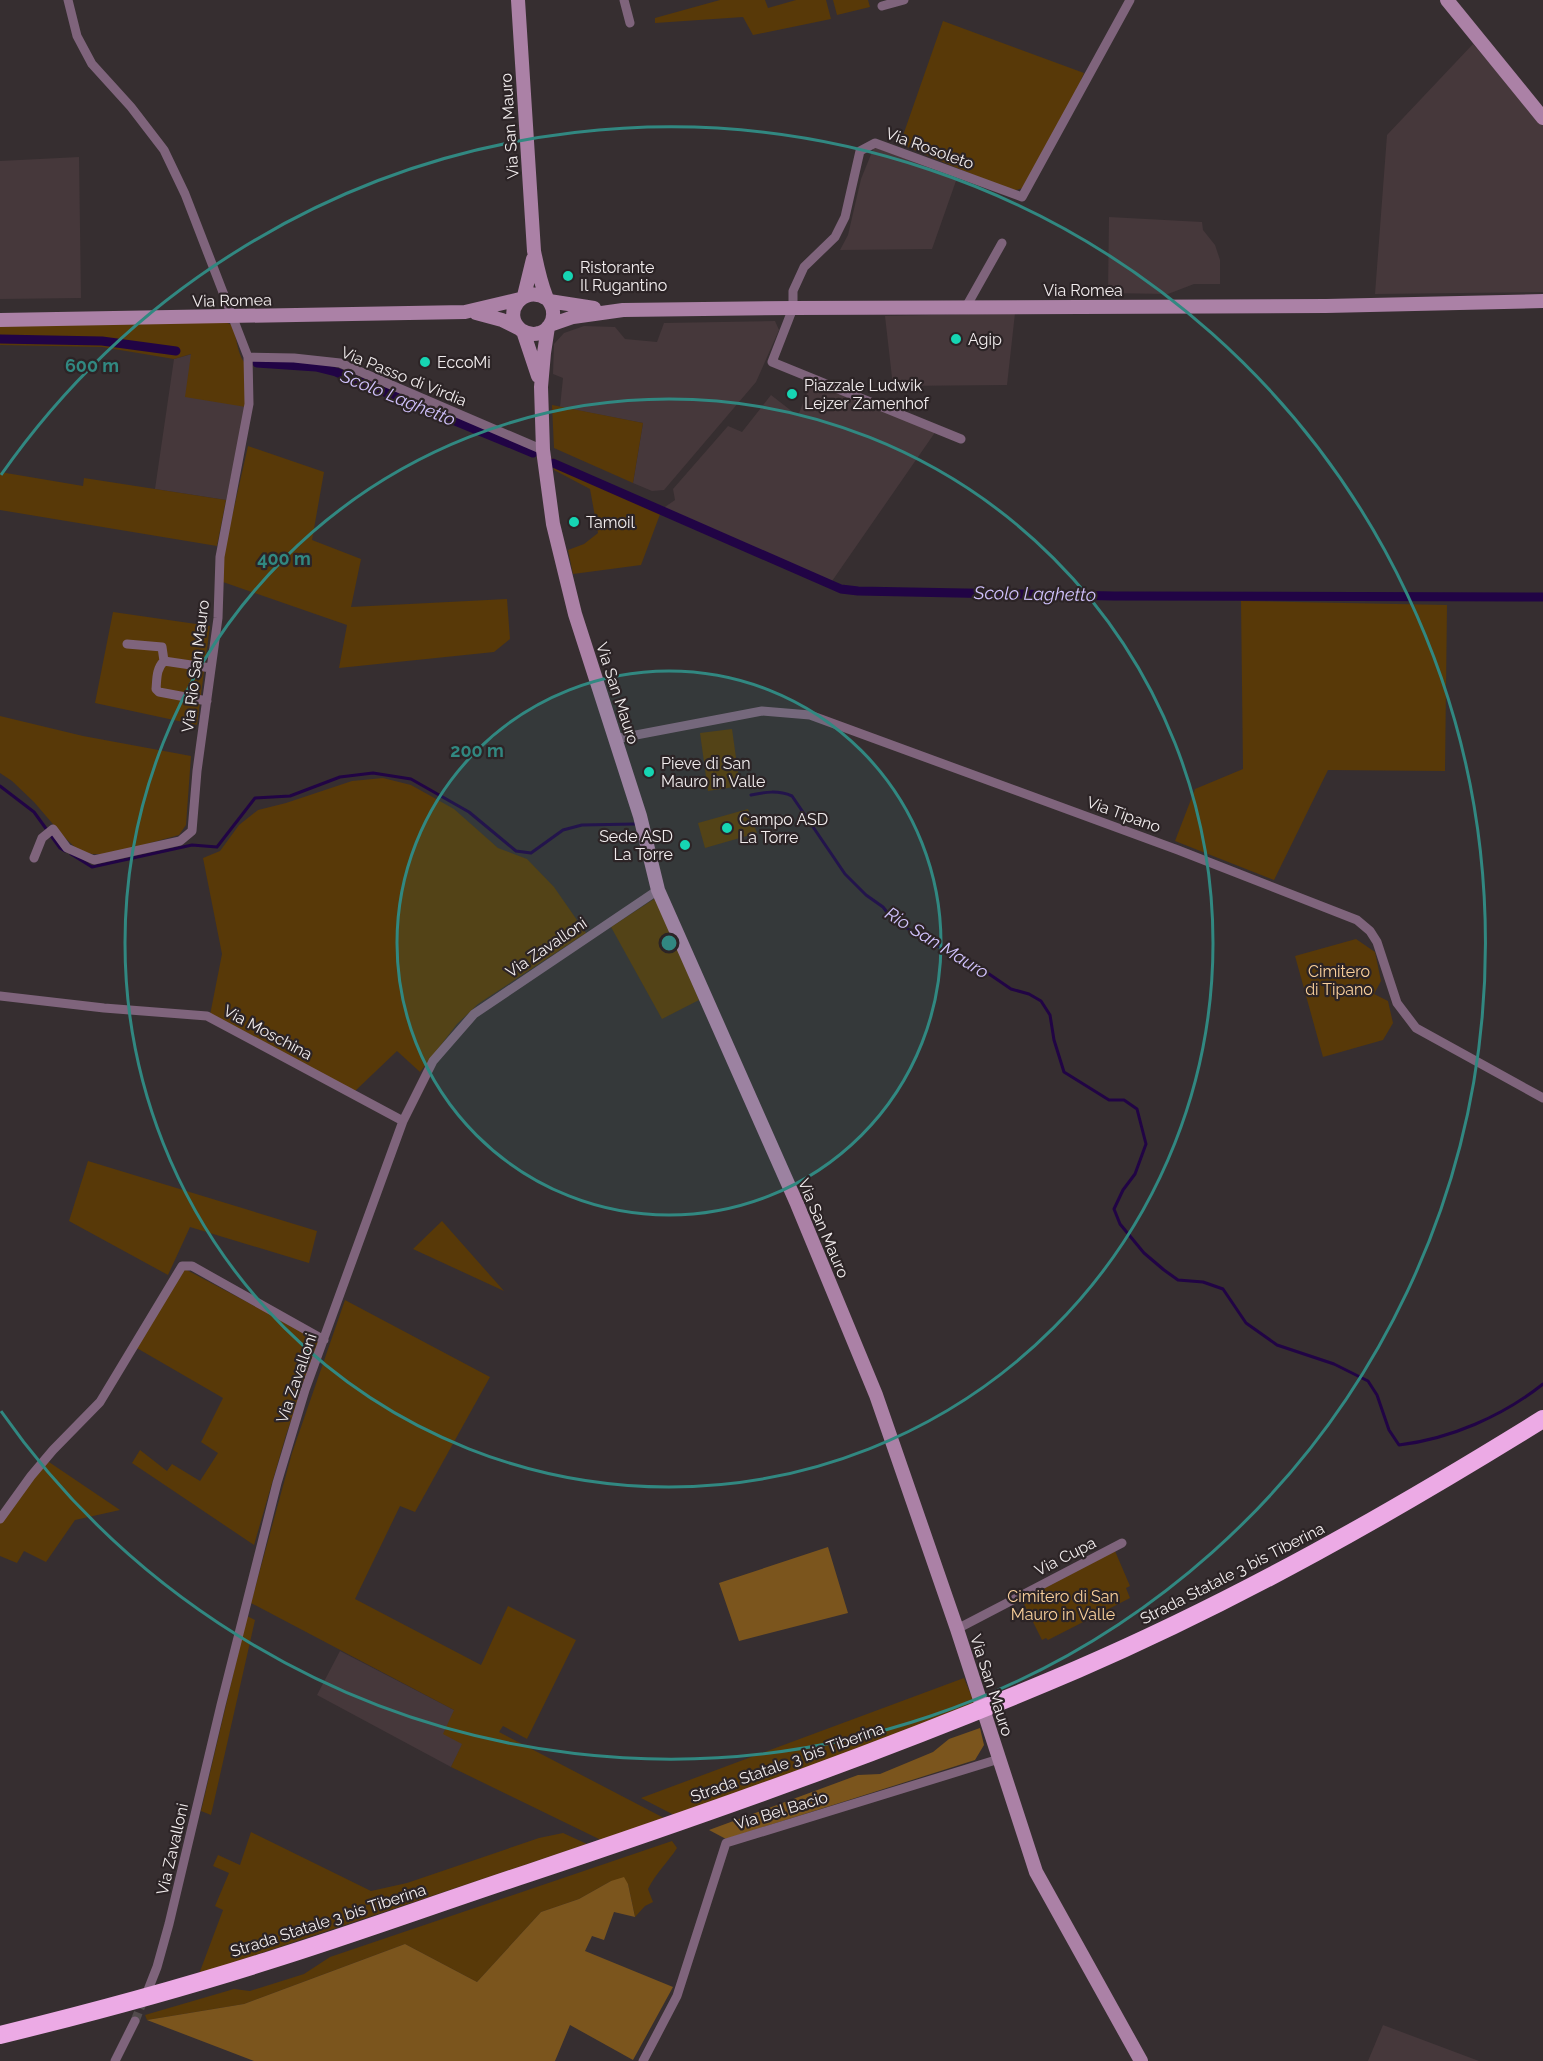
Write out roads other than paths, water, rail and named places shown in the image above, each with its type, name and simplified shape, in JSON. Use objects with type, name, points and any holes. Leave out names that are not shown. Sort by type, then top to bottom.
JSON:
[{"type":"highway","name":"Strada Statale 3 bis Tiberina","points":[[0,2035],[110,2007],[270,1960],[572,1864],[733,1809],[946,1729],[1148,1649],[1244,1604],[1405,1511],[1543,1419]]},
{"type":"highway","name":"Strada Statale 3 bis Tiberina","points":[[1445,1486],[1543,1433]]},
{"type":"highway","name":"Strada Statale 3 bis Tiberina","points":[[0,2046],[185,1998],[368,1939],[572,1864]]},
{"type":"main road","name":"Via San Mauro","points":[[518,0],[534,251],[532,269],[522,297]]},
{"type":"main road","points":[[1447,0],[1543,118]]},
{"type":"main road","name":"Via San Mauro","points":[[534,251],[548,300]]},
{"type":"main road","points":[[536,294],[548,300],[553,313],[549,326],[533,334],[521,330],[516,324],[513,310],[522,297],[536,294]]},
{"type":"main road","name":"Via Romea","points":[[465,312],[522,297]]},
{"type":"main road","name":"Via Romea","points":[[548,300],[571,306],[623,310],[1326,306],[1543,301]]},
{"type":"main road","name":"Via Romea","points":[[549,326],[573,316],[623,310]]},
{"type":"main road","name":"Via Romea","points":[[0,320],[465,312],[489,316],[521,330]]},
{"type":"main road","name":"Via San Mauro","points":[[549,326],[541,387],[543,450],[553,524],[575,614],[640,816],[658,890],[796,1204],[876,1395],[957,1629],[1036,1872],[1141,2061]]},
{"type":"main road","name":"Via San Mauro","points":[[521,330],[533,357],[541,387]]},
{"type":"street","name":"Via Rio San Mauro","points":[[34,858],[42,838],[53,829],[68,848],[94,860],[180,841],[192,831],[197,771],[218,618],[220,557],[249,404],[248,357],[185,194],[164,150],[131,107],[92,64],[77,36],[68,0]]},
{"type":"street","points":[[624,0],[630,23]]},
{"type":"street","points":[[882,6],[904,0]]},
{"type":"street","name":"Via Rosoleto","points":[[961,439],[772,362],[794,308],[793,291],[804,267],[835,237],[845,217],[860,151],[875,143],[1022,197],[1130,0]]},
{"type":"street","points":[[966,307],[1002,243]]},
{"type":"street","name":"Via Passo di Virdia","points":[[248,357],[294,358],[340,363],[543,450]]},
{"type":"street","points":[[127,644],[162,646],[164,661]]},
{"type":"street","points":[[207,701],[159,692],[156,689],[158,671],[159,665],[164,661],[211,668]]},
{"type":"street","name":"Via Tipano","points":[[615,739],[762,711],[810,715],[1178,850],[1357,920],[1370,931],[1377,942],[1397,1003],[1416,1028],[1543,1098]]},
{"type":"street","name":"Via Zavalloni","points":[[148,1990],[170,1924],[218,1717],[277,1483],[306,1390],[403,1121],[433,1061],[474,1014],[658,890]]},
{"type":"street","name":"Via Moschina","points":[[0,996],[207,1017],[403,1121]]},
{"type":"street","points":[[0,1519],[53,1450],[100,1401],[182,1266],[192,1266],[324,1340]]},
{"type":"street","name":"Via Cupa","points":[[957,1629],[1122,1543]]},
{"type":"street","name":"Via Bel Bacio","points":[[643,2061],[677,1996],[726,1843],[999,1759]]},
{"type":"street","points":[[115,2061],[135,2021]]},
{"type":"waterway","name":"Scolo Laghetto","points":[[0,339],[102,341],[176,351]]},
{"type":"waterway","name":"Scolo Laghetto","points":[[257,363],[316,367],[336,372],[533,453]]},
{"type":"waterway","name":"Scolo Laghetto","points":[[553,463],[841,589],[1114,596],[1543,597]]},
{"type":"waterway","name":"Rio San Mauro","points":[[71,854],[92,867],[192,845],[217,847],[255,798],[290,796],[340,777],[373,773],[411,779],[469,812],[516,851],[531,853],[563,830],[582,825],[635,824]]},
{"type":"waterway","name":"Rio San Mauro","points":[[0,786],[34,812],[60,848],[65,851]]},
{"type":"waterway","name":"Rio San Mauro","points":[[751,795],[772,792],[792,796],[845,874],[866,895],[883,907],[893,920],[937,946],[954,950],[1011,989],[1029,994],[1041,1001],[1050,1015],[1054,1040],[1064,1072],[1109,1100],[1124,1100],[1137,1109],[1146,1144],[1135,1174],[1123,1190],[1114,1209],[1120,1224],[1144,1253],[1178,1280],[1203,1282],[1223,1289],[1246,1323],[1277,1345],[1334,1364],[1368,1381],[1377,1395],[1389,1430],[1399,1445],[1456,1432],[1475,1424],[1511,1406],[1543,1384]]},
{"type":"tunnel","points":[[135,2021],[144,1998]]},
{"type":"place","name":"Ristorante Il Rugantino","points":[[568,276]]},
{"type":"place","name":"Agip","points":[[956,339]]},
{"type":"place","name":"EccoMi","points":[[425,362]]},
{"type":"place","name":"Piazzale Ludwik Lejzer Zamenhof","points":[[792,394]]},
{"type":"place","name":"Tamoil","points":[[574,522]]},
{"type":"place","name":"Pieve di San Mauro in Valle","points":[[649,772]]},
{"type":"place","name":"Campo ASD La Torre","points":[[727,828]]},
{"type":"place","name":"Sede ASD La Torre","points":[[685,845]]},
{"type":"park label","name":"Cimitero di Tipano","points":[[1339,980]]},
{"type":"park label","name":"Cimitero di San Mauro in Valle","points":[[1063,1605]]}]
